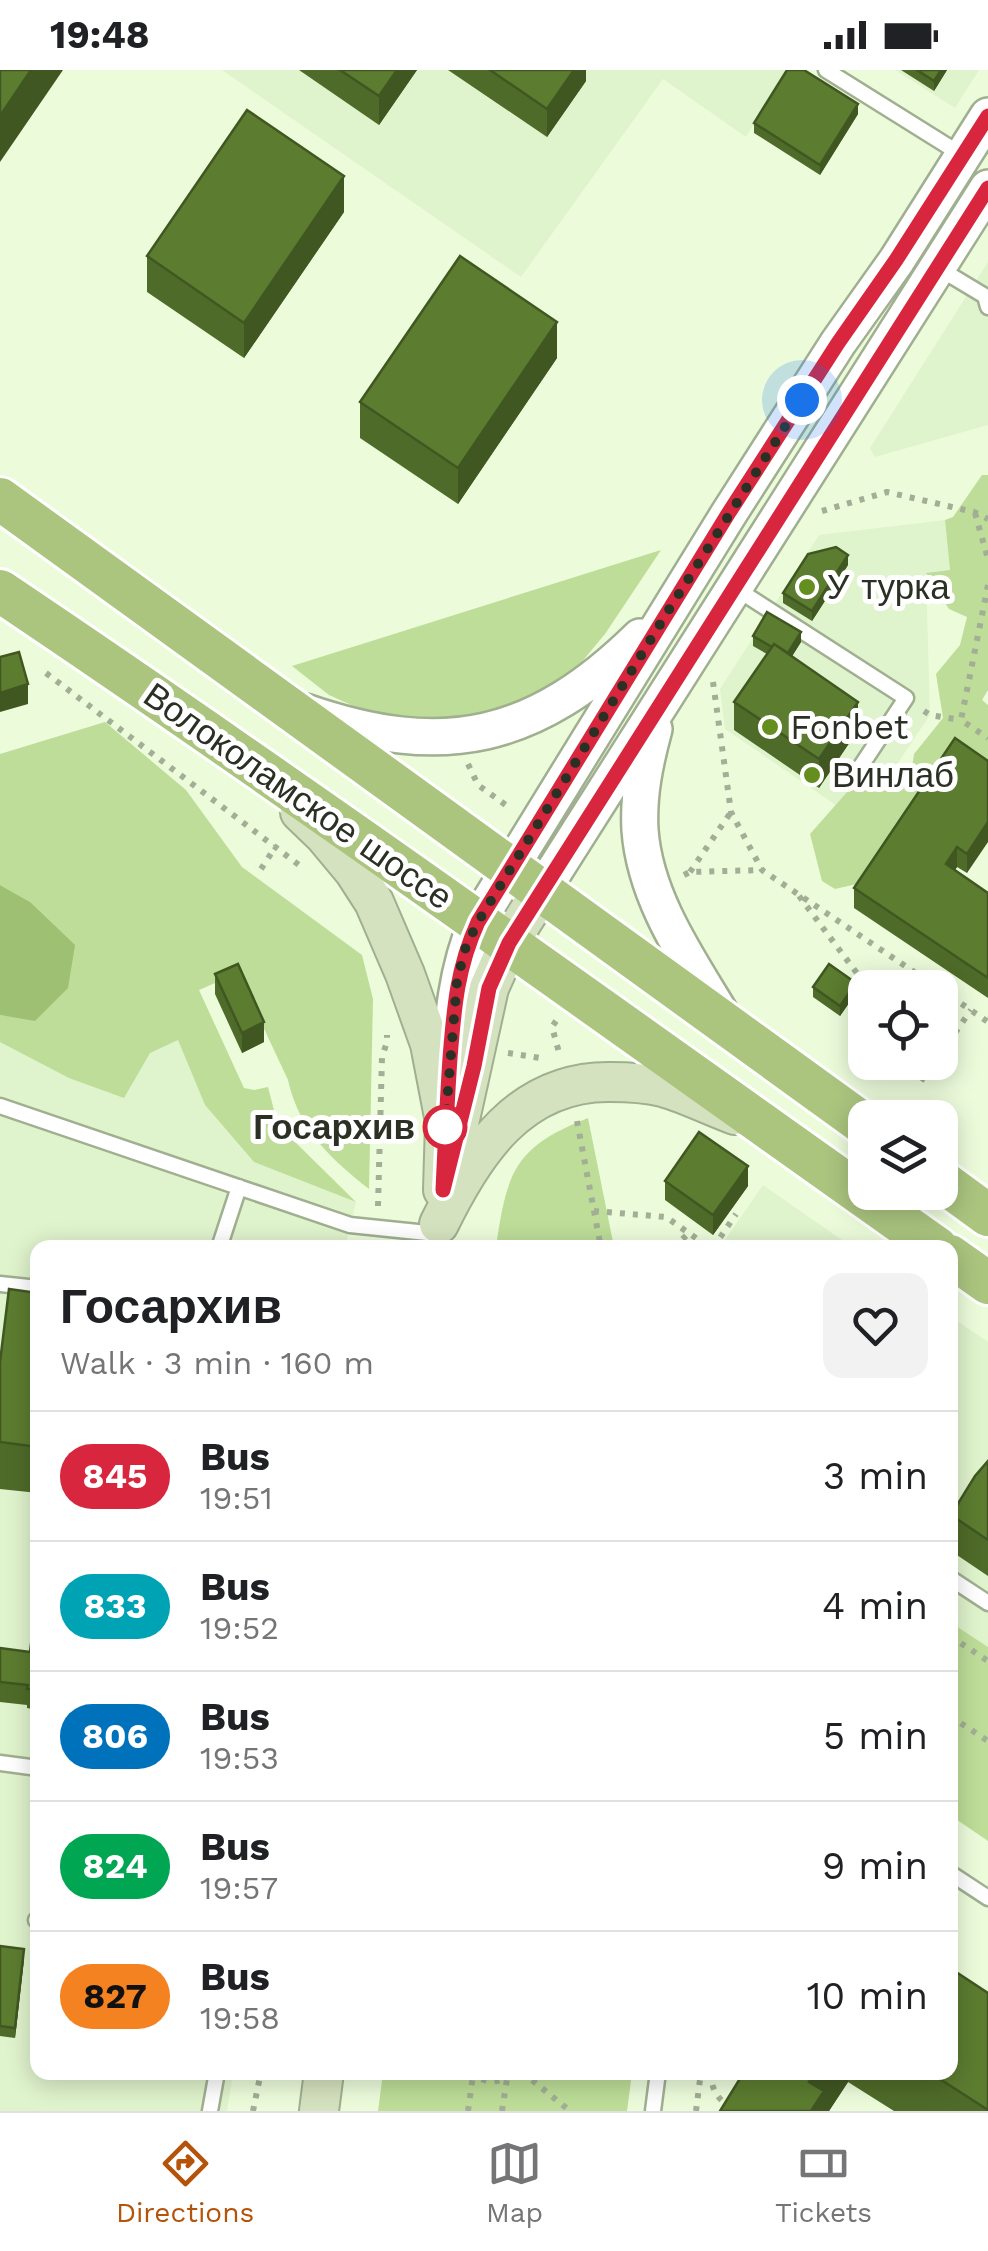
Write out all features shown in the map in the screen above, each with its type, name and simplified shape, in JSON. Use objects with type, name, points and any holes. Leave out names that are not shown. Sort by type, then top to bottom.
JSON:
[{"type":"main road","name":"Волоколамское шоссе","points":[[0,499],[848,1113]]},
{"type":"main road","name":"Волоколамское шоссе","points":[[0,591],[493,932],[927,1240]]},
{"type":"main road","points":[[243,758],[324,835],[354,871],[374,902],[406,974],[430,1044],[445,1122],[439,1224]]},
{"type":"main road","points":[[439,1224],[489,988],[493,932],[526,881]]},
{"type":"main road","points":[[439,1224],[458,1185],[498,1130],[532,1103],[568,1087],[592,1082],[632,1082],[664,1088],[769,1128]]},
{"type":"main road","points":[[958,1193],[988,1214]]},
{"type":"main road","points":[[958,1262],[988,1283]]},
{"type":"main road","points":[[319,2111],[323,2080]]},
{"type":"street","points":[[526,881],[670,608],[988,116]]},
{"type":"street","points":[[526,881],[662,700],[988,188]]},
{"type":"street","points":[[264,692],[301,711],[378,732],[419,736],[482,733],[526,720],[552,706],[628,648],[670,608]]},
{"type":"street","points":[[662,700],[641,789],[640,830],[645,860],[659,904],[726,1022]]},
{"type":"street","points":[[445,1122],[457,981],[466,946],[493,932]]},
{"type":"lane","points":[[826,70],[962,156]]},
{"type":"lane","points":[[938,268],[985,296],[988,307]]},
{"type":"lane","points":[[734,588],[906,698],[855,776]]},
{"type":"lane","points":[[0,1106],[350,1225],[378,1228],[439,1224]]},
{"type":"lane","points":[[843,1181],[873,1220]]},
{"type":"lane","points":[[222,1240],[239,1187]]},
{"type":"lane","points":[[0,1284],[30,1287]]},
{"type":"lane","points":[[958,1583],[988,1603]]},
{"type":"lane","points":[[0,1763],[30,1767]]},
{"type":"lane","points":[[958,1878],[988,1898]]},
{"type":"lane","points":[[210,2111],[216,2080]]},
{"type":"lane","points":[[653,2111],[657,2080]]},
{"type":"path","points":[[816,512],[887,492],[974,512],[988,519]]},
{"type":"path","points":[[974,512],[988,559]]},
{"type":"path","points":[[962,720],[988,585]]},
{"type":"path","points":[[39,668],[304,868]]},
{"type":"path","points":[[713,678],[731,812],[762,870],[912,970]]},
{"type":"path","points":[[906,698],[930,714],[962,720],[988,738]]},
{"type":"path","points":[[465,758],[478,785],[515,812]]},
{"type":"path","points":[[690,872],[731,812]]},
{"type":"path","points":[[261,869],[276,846]]},
{"type":"path","points":[[672,881],[690,872],[762,870]]},
{"type":"path","points":[[795,892],[854,970]]},
{"type":"path","points":[[958,1001],[988,1022]]},
{"type":"path","points":[[958,1028],[971,1010]]},
{"type":"path","points":[[378,1228],[386,1019]]},
{"type":"path","points":[[510,1053],[562,1061],[552,1027]]},
{"type":"path","points":[[576,1116],[599,1240]]},
{"type":"path","points":[[666,1216],[673,1206]]},
{"type":"path","points":[[594,1211],[666,1216],[700,1240]]},
{"type":"path","points":[[717,1240],[736,1214]]},
{"type":"path","points":[[682,1240],[690,1233]]},
{"type":"path","points":[[958,1641],[988,1661]]},
{"type":"path","points":[[958,1721],[988,1741]]},
{"type":"path","points":[[252,2111],[258,2080]]},
{"type":"path","points":[[468,2111],[471,2080]]},
{"type":"path","points":[[502,2111],[507,2080]]},
{"type":"path","points":[[529,2080],[570,2111]]},
{"type":"path","points":[[696,2111],[700,2080]]},
{"type":"path","points":[[711,2080],[719,2100],[736,2111]]},
{"type":"shaded area","points":[[222,70],[789,70],[746,137],[663,79],[521,277]]},
{"type":"shaded area","points":[[895,70],[979,70],[955,108]]},
{"type":"shaded area","points":[[988,262],[988,425],[875,457],[870,448]]},
{"type":"shaded area","points":[[982,475],[988,475],[988,690],[982,700],[988,705],[988,766],[861,883],[835,889],[822,881],[810,834],[863,774],[885,785],[910,784],[914,754],[943,718],[936,674],[960,645],[967,617],[949,609],[926,573],[950,570],[945,520],[953,517]]},
{"type":"shaded area","points":[[945,520],[950,570],[926,574],[930,715],[859,821],[725,729],[720,689],[819,535]]},
{"type":"shaded area","points":[[661,550],[605,634],[570,676],[530,701],[464,724],[378,717],[329,695],[292,666]]},
{"type":"shaded area","points":[[105,722],[186,790],[242,867],[362,955],[373,999],[369,1189],[330,1155],[308,1129],[238,973],[199,990],[244,1088],[268,1087],[275,1114],[290,1137],[356,1202],[254,1162],[205,1105],[178,1040],[150,1053],[124,1098],[69,1078],[0,1042],[0,1015],[35,1020],[30,902],[0,885],[0,754]]},
{"type":"shaded area","points":[[0,846],[171,1022],[205,1105],[254,1162],[356,1202],[347,1240],[30,1240],[30,2080],[232,2080],[227,2111],[0,2111]]},
{"type":"shaded area","points":[[0,885],[30,902],[75,945],[68,988],[35,1021],[0,1015]]},
{"type":"shaded area","points":[[588,1118],[613,1240],[497,1240],[505,1199],[518,1165],[544,1140]]},
{"type":"shaded area","points":[[763,1185],[842,1240],[725,1240]]},
{"type":"shaded area","points":[[958,1321],[988,1342],[988,1647],[958,1627]]},
{"type":"shaded area","points":[[958,1627],[988,1647],[988,1841],[958,1820]]},
{"type":"shaded area","points":[[382,2080],[631,2080],[627,2111],[378,2111]]},
{"type":"building","points":[[0,70],[31,70],[0,116]]},
{"type":"building","points":[[340,70],[397,70],[379,96]]},
{"type":"building","points":[[490,70],[574,70],[547,109]]},
{"type":"building","points":[[787,70],[804,70],[858,104],[820,165],[754,123]]},
{"type":"building","points":[[917,70],[941,70],[934,81]]},
{"type":"building","points":[[247,110],[344,176],[244,323],[147,256]]},
{"type":"building","points":[[460,256],[557,322],[458,468],[360,402]]},
{"type":"building","points":[[836,547],[848,555],[812,611],[783,593],[808,554]]},
{"type":"building","points":[[767,612],[801,632],[788,653],[753,636]]},
{"type":"building","points":[[774,644],[858,702],[819,759],[734,702]]},
{"type":"building","points":[[19,652],[28,684],[0,693],[0,657]]},
{"type":"building","points":[[955,738],[988,761],[988,822],[967,854],[957,847],[946,864],[988,893],[988,978],[854,888]]},
{"type":"building","points":[[238,964],[264,1022],[242,1033],[215,974]]},
{"type":"building","points":[[829,964],[848,977],[848,994],[840,1006],[813,987]]},
{"type":"building","points":[[699,1132],[748,1166],[713,1215],[665,1181]]},
{"type":"building","points":[[9,1289],[30,1292],[30,1446],[0,1442],[0,1362]]},
{"type":"building","points":[[988,1461],[988,1540],[958,1520],[958,1504]]},
{"type":"building","points":[[0,1648],[30,1652],[30,1689],[28,1685],[0,1682]]},
{"type":"building","points":[[0,1946],[24,1949],[15,2028],[0,2026]]},
{"type":"building","points":[[958,1973],[988,1993],[988,2110],[941,2080],[958,2080]]},
{"type":"building","points":[[739,2080],[810,2080],[824,2091],[811,2111],[720,2111]]},
{"type":"bus line","name":"845","points":[[988,116],[728,514],[478,922],[466,946],[457,981],[443,1190],[489,988],[509,943],[988,188]]},
{"type":"place","name":"У турка","points":[[807,587]]},
{"type":"place","name":"Fonbet","points":[[770,727]]},
{"type":"place","name":"Винлаб","points":[[812,775]]},
{"type":"place","name":"Госархив","points":[[445,1127]]},
{"type":"route","points":[[445,1127],[457,981],[466,946],[670,608],[802,400]]}]
